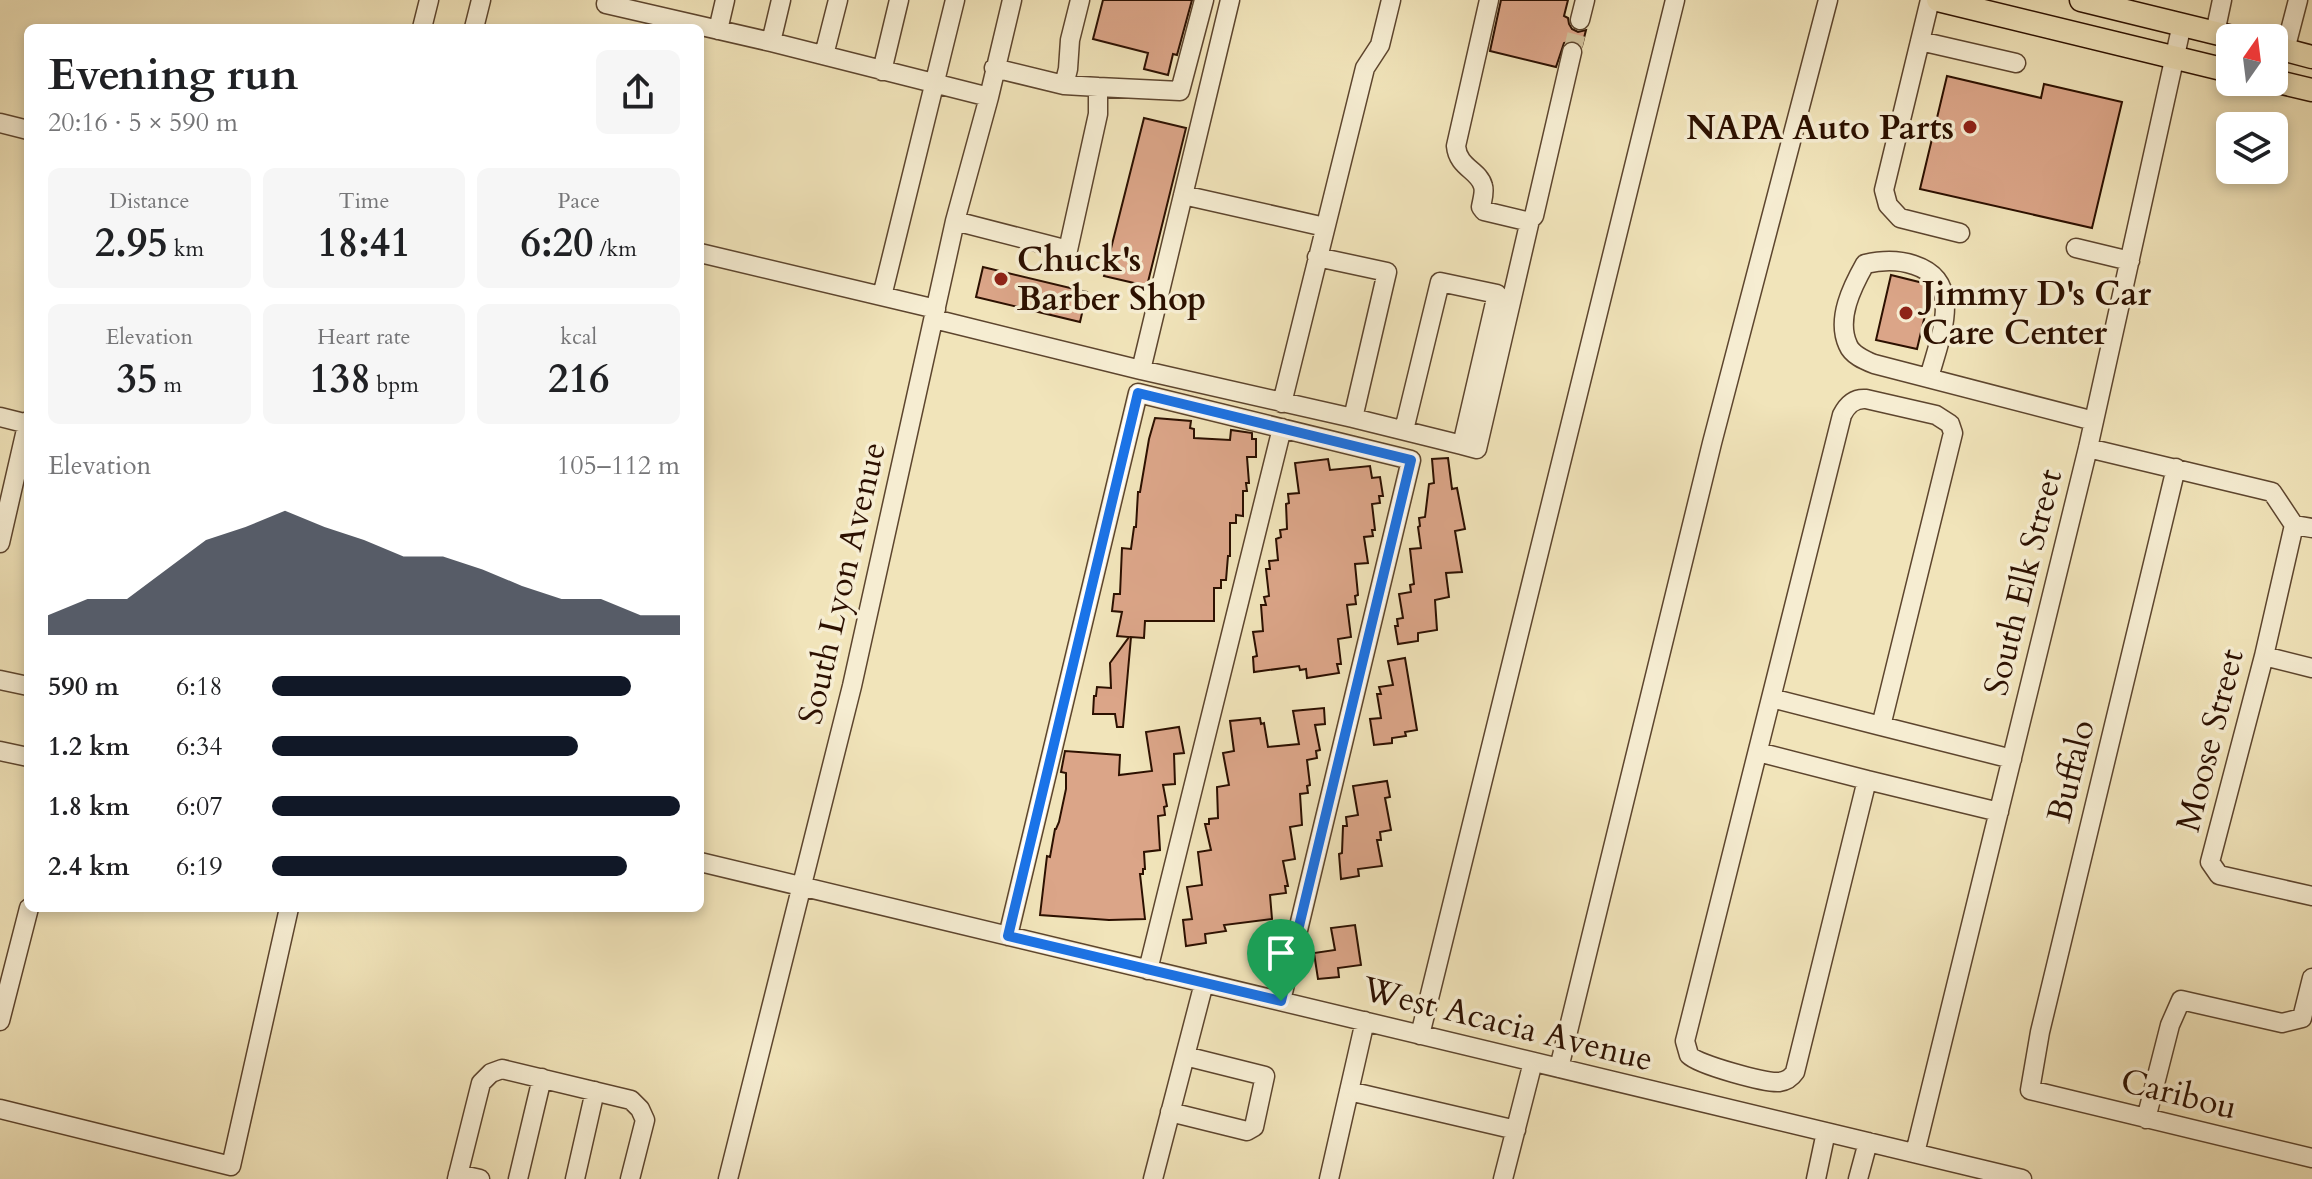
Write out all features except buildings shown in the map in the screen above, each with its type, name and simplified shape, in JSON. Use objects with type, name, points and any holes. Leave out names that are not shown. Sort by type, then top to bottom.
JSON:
[{"type":"main road","points":[[1938,0],[2216,68]]},
{"type":"main road","points":[[2081,0],[2124,5],[2216,33]]},
{"type":"main road","points":[[2288,51],[2312,57]]},
{"type":"main road","points":[[2288,84],[2312,90]]},
{"type":"street","points":[[423,24],[429,0]]},
{"type":"street","points":[[475,24],[481,0]]},
{"type":"street","points":[[607,0],[606,4],[665,9],[703,24]]},
{"type":"street","points":[[718,30],[725,0]]},
{"type":"street","points":[[771,42],[781,0]]},
{"type":"street","points":[[824,55],[838,0]]},
{"type":"street","points":[[882,71],[899,0]]},
{"type":"street","points":[[882,296],[955,0]]},
{"type":"street","name":"South Lyon Avenue","points":[[728,1179],[852,686],[955,221],[1012,0]]},
{"type":"street","points":[[1064,85],[1070,40],[1080,0]]},
{"type":"street","points":[[994,68],[1064,85],[1180,91],[1204,0]]},
{"type":"street","points":[[1141,370],[1230,0]]},
{"type":"street","points":[[1282,403],[1365,68],[1380,45],[1391,0]]},
{"type":"street","points":[[1489,0],[1456,146],[1457,154],[1463,165],[1483,184],[1481,207],[1484,211],[1530,220]]},
{"type":"street","points":[[1580,20],[1585,0]]},
{"type":"street","points":[[1420,1035],[1675,0]]},
{"type":"street","points":[[1559,1068],[1712,443],[1828,0]]},
{"type":"street","points":[[1930,0],[1884,190],[1888,205],[1900,218],[1960,233]]},
{"type":"street","points":[[2222,0],[2224,24]]},
{"type":"street","points":[[2288,27],[2298,0]]},
{"type":"street","points":[[704,24],[989,97]]},
{"type":"street","name":"South Elk Street","points":[[1915,1153],[2088,448],[2182,24]]},
{"type":"street","points":[[1920,41],[2016,63]]},
{"type":"street","points":[[704,254],[882,296],[935,314],[1141,370],[1477,449],[1572,52]]},
{"type":"street","points":[[955,221],[1068,250],[1098,114],[1098,87]]},
{"type":"street","points":[[0,123],[24,129]]},
{"type":"street","points":[[1183,195],[1325,227]]},
{"type":"street","points":[[2076,248],[2130,261]]},
{"type":"street","points":[[1317,257],[1387,272],[1353,418]]},
{"type":"street","points":[[1929,378],[1944,322],[1946,299],[1942,285],[1926,269],[1908,263],[1882,260],[1865,264],[1848,297],[1845,333],[1848,348],[1860,358],[1874,364],[2094,421]]},
{"type":"street","points":[[1404,430],[1440,282],[1497,294],[1462,445]]},
{"type":"street","points":[[1008,936],[1138,393],[1411,460],[1281,1001]]},
{"type":"street","points":[[1867,780],[1795,1072],[1786,1081],[1773,1082],[1692,1059],[1686,1051],[1685,1041],[1771,698],[1845,410],[1860,398],[1936,415],[1950,424],[1953,438],[1881,726]]},
{"type":"street","points":[[0,417],[24,422]]},
{"type":"street","points":[[1148,970],[1282,428]]},
{"type":"street","points":[[0,543],[24,440]]},
{"type":"street","points":[[2088,448],[2272,492],[2303,526]]},
{"type":"street","name":"Buffalo","points":[[2030,1090],[2040,1032],[2176,468]]},
{"type":"street","name":"Moose Street","points":[[2303,526],[2264,656],[2210,862],[2219,875],[2312,896]]},
{"type":"street","points":[[2264,656],[2312,668]]},
{"type":"street","points":[[0,680],[24,685]]},
{"type":"street","points":[[1771,698],[2012,759]]},
{"type":"street","points":[[0,751],[24,756]]},
{"type":"street","points":[[1758,752],[1999,812]]},
{"type":"street","name":"West Acacia Avenue","points":[[704,863],[2022,1179]]},
{"type":"street","points":[[0,1021],[28,912]]},
{"type":"street","points":[[0,1109],[231,1166],[288,912]]},
{"type":"street","points":[[2146,1119],[2170,1025],[2181,1000],[2282,1023],[2302,1018],[2312,978]]},
{"type":"street","points":[[1153,1179],[1204,983]]},
{"type":"street","points":[[1329,1179],[1365,1021]]},
{"type":"street","points":[[1170,1112],[1247,1131],[1254,1127],[1265,1076],[1185,1056]]},
{"type":"street","points":[[1503,1179],[1533,1062]]},
{"type":"street","points":[[480,1179],[458,1176],[481,1083],[491,1073],[502,1069],[631,1100],[645,1120],[630,1179]]},
{"type":"street","points":[[518,1179],[542,1078]]},
{"type":"street","name":"Caribou","points":[[2030,1090],[2312,1158]]},
{"type":"street","points":[[575,1179],[595,1091]]},
{"type":"street","points":[[1349,1091],[1516,1130]]},
{"type":"street","points":[[1816,1179],[1826,1132]]},
{"type":"street","points":[[1858,1179],[1868,1142]]},
{"type":"tunnel","points":[[1572,52],[1580,20]]},
{"type":"place","name":"NAPA Auto Parts","points":[[1970,127]]},
{"type":"place","name":"Chuck's Barber Shop","points":[[1001,279]]},
{"type":"place","name":"Jimmy D's Car Care Center","points":[[1906,313]]},
{"type":"route","points":[[1138,393],[1411,460],[1281,1001],[1008,936],[1138,393]]}]
